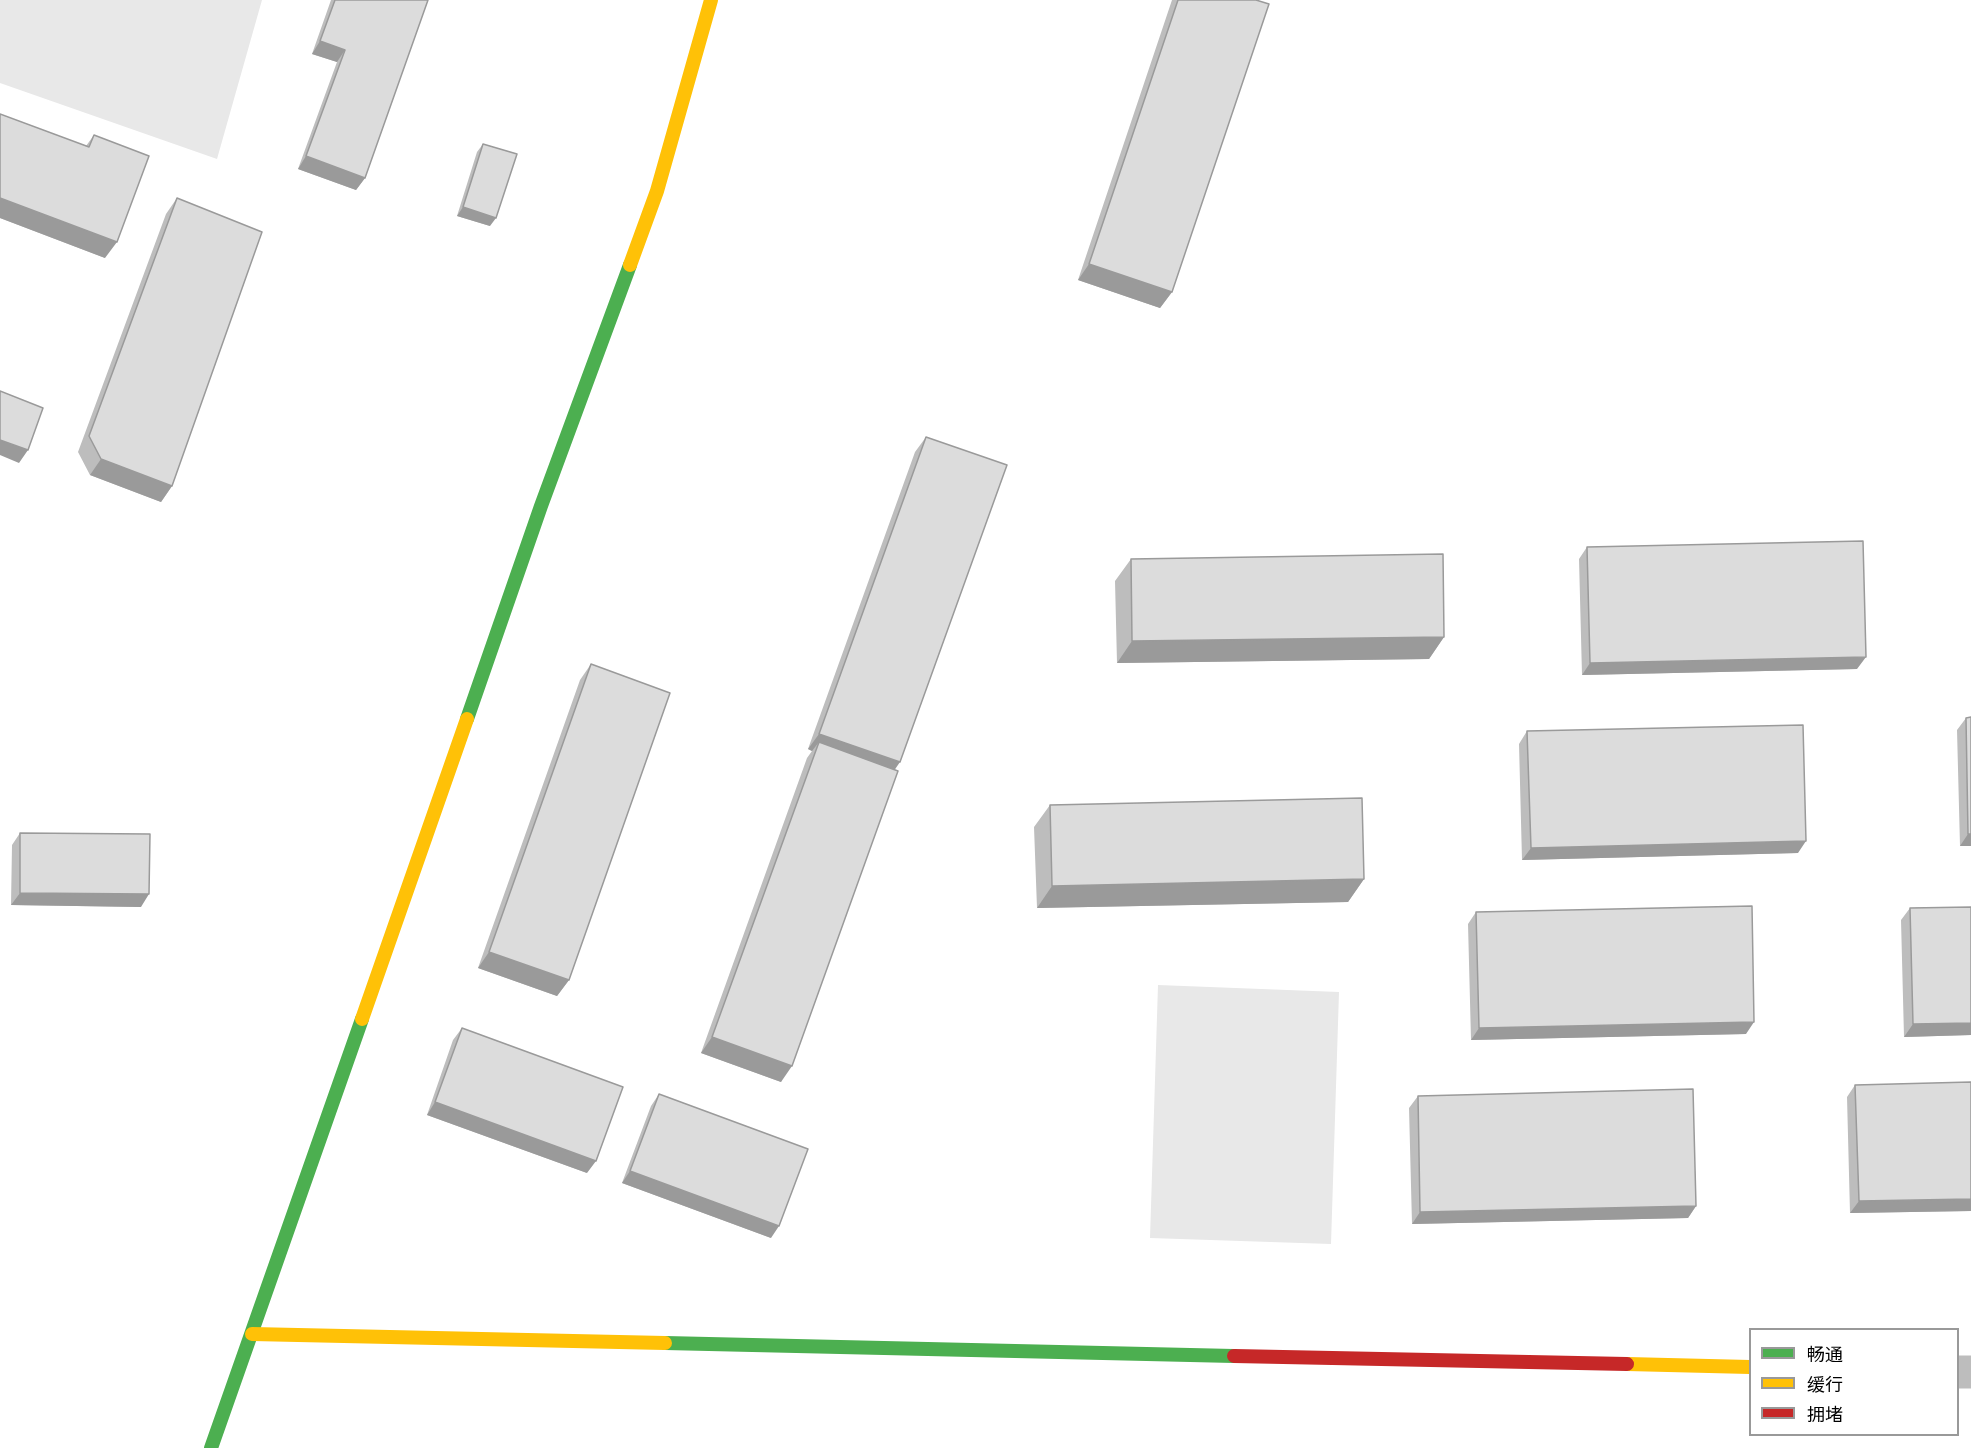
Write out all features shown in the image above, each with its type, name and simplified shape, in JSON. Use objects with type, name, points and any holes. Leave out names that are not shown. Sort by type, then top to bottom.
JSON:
[{"type":"main road","points":[[210,1448],[252,1334],[541,506],[657,191],[711,0]]},
{"type":"main road","points":[[252,1334],[1749,1367]]},
{"type":"shaded area","points":[[0,0],[262,0],[217,159],[0,83]]},
{"type":"shaded area","points":[[1158,985],[1339,992],[1331,1244],[1150,1238]]},
{"type":"building","points":[[335,0],[428,0],[365,178],[306,156],[345,50],[320,41]]},
{"type":"building","points":[[1178,0],[1256,0],[1269,4],[1172,292],[1089,264]]},
{"type":"building","points":[[0,114],[89,147],[94,135],[149,156],[117,242],[0,198]]},
{"type":"building","points":[[483,144],[517,154],[496,218],[463,207]]},
{"type":"building","points":[[177,198],[262,232],[172,486],[101,459],[89,436]]},
{"type":"building","points":[[0,391],[43,408],[28,450],[0,440]]},
{"type":"building","points":[[926,437],[1007,465],[900,762],[819,734]]},
{"type":"building","points":[[1863,541],[1866,657],[1590,663],[1587,547]]},
{"type":"building","points":[[1443,554],[1444,637],[1132,641],[1131,559]]},
{"type":"building","points":[[591,664],[670,693],[569,980],[489,952]]},
{"type":"building","points":[[1971,717],[1971,834],[1968,834],[1966,718]]},
{"type":"building","points":[[1803,725],[1806,841],[1531,848],[1527,731]]},
{"type":"building","points":[[819,742],[898,771],[792,1066],[712,1037]]},
{"type":"building","points":[[1362,798],[1364,879],[1052,886],[1050,805]]},
{"type":"building","points":[[20,833],[150,834],[149,894],[20,893]]},
{"type":"building","points":[[1752,906],[1754,1022],[1479,1028],[1476,912]]},
{"type":"building","points":[[1971,907],[1971,1023],[1913,1024],[1910,908]]},
{"type":"building","points":[[462,1028],[623,1087],[596,1161],[435,1102]]},
{"type":"building","points":[[1971,1082],[1971,1199],[1859,1201],[1855,1085]]},
{"type":"building","points":[[1693,1089],[1696,1206],[1420,1212],[1418,1096]]},
{"type":"building","points":[[659,1094],[808,1149],[779,1226],[630,1171]]},
{"type":"traffic: fast","points":[[467,719],[541,506],[630,265]]},
{"type":"traffic: fast","points":[[211,1448],[362,1019]]},
{"type":"traffic: fast","points":[[665,1343],[1234,1356]]},
{"type":"traffic: slow","points":[[630,265],[657,191],[711,0]]},
{"type":"traffic: slow","points":[[362,1019],[467,719]]},
{"type":"traffic: slow","points":[[252,1334],[665,1343]]},
{"type":"traffic: slow","points":[[1627,1364],[1749,1367]]},
{"type":"traffic: jam","points":[[1234,1356],[1627,1364]]}]
